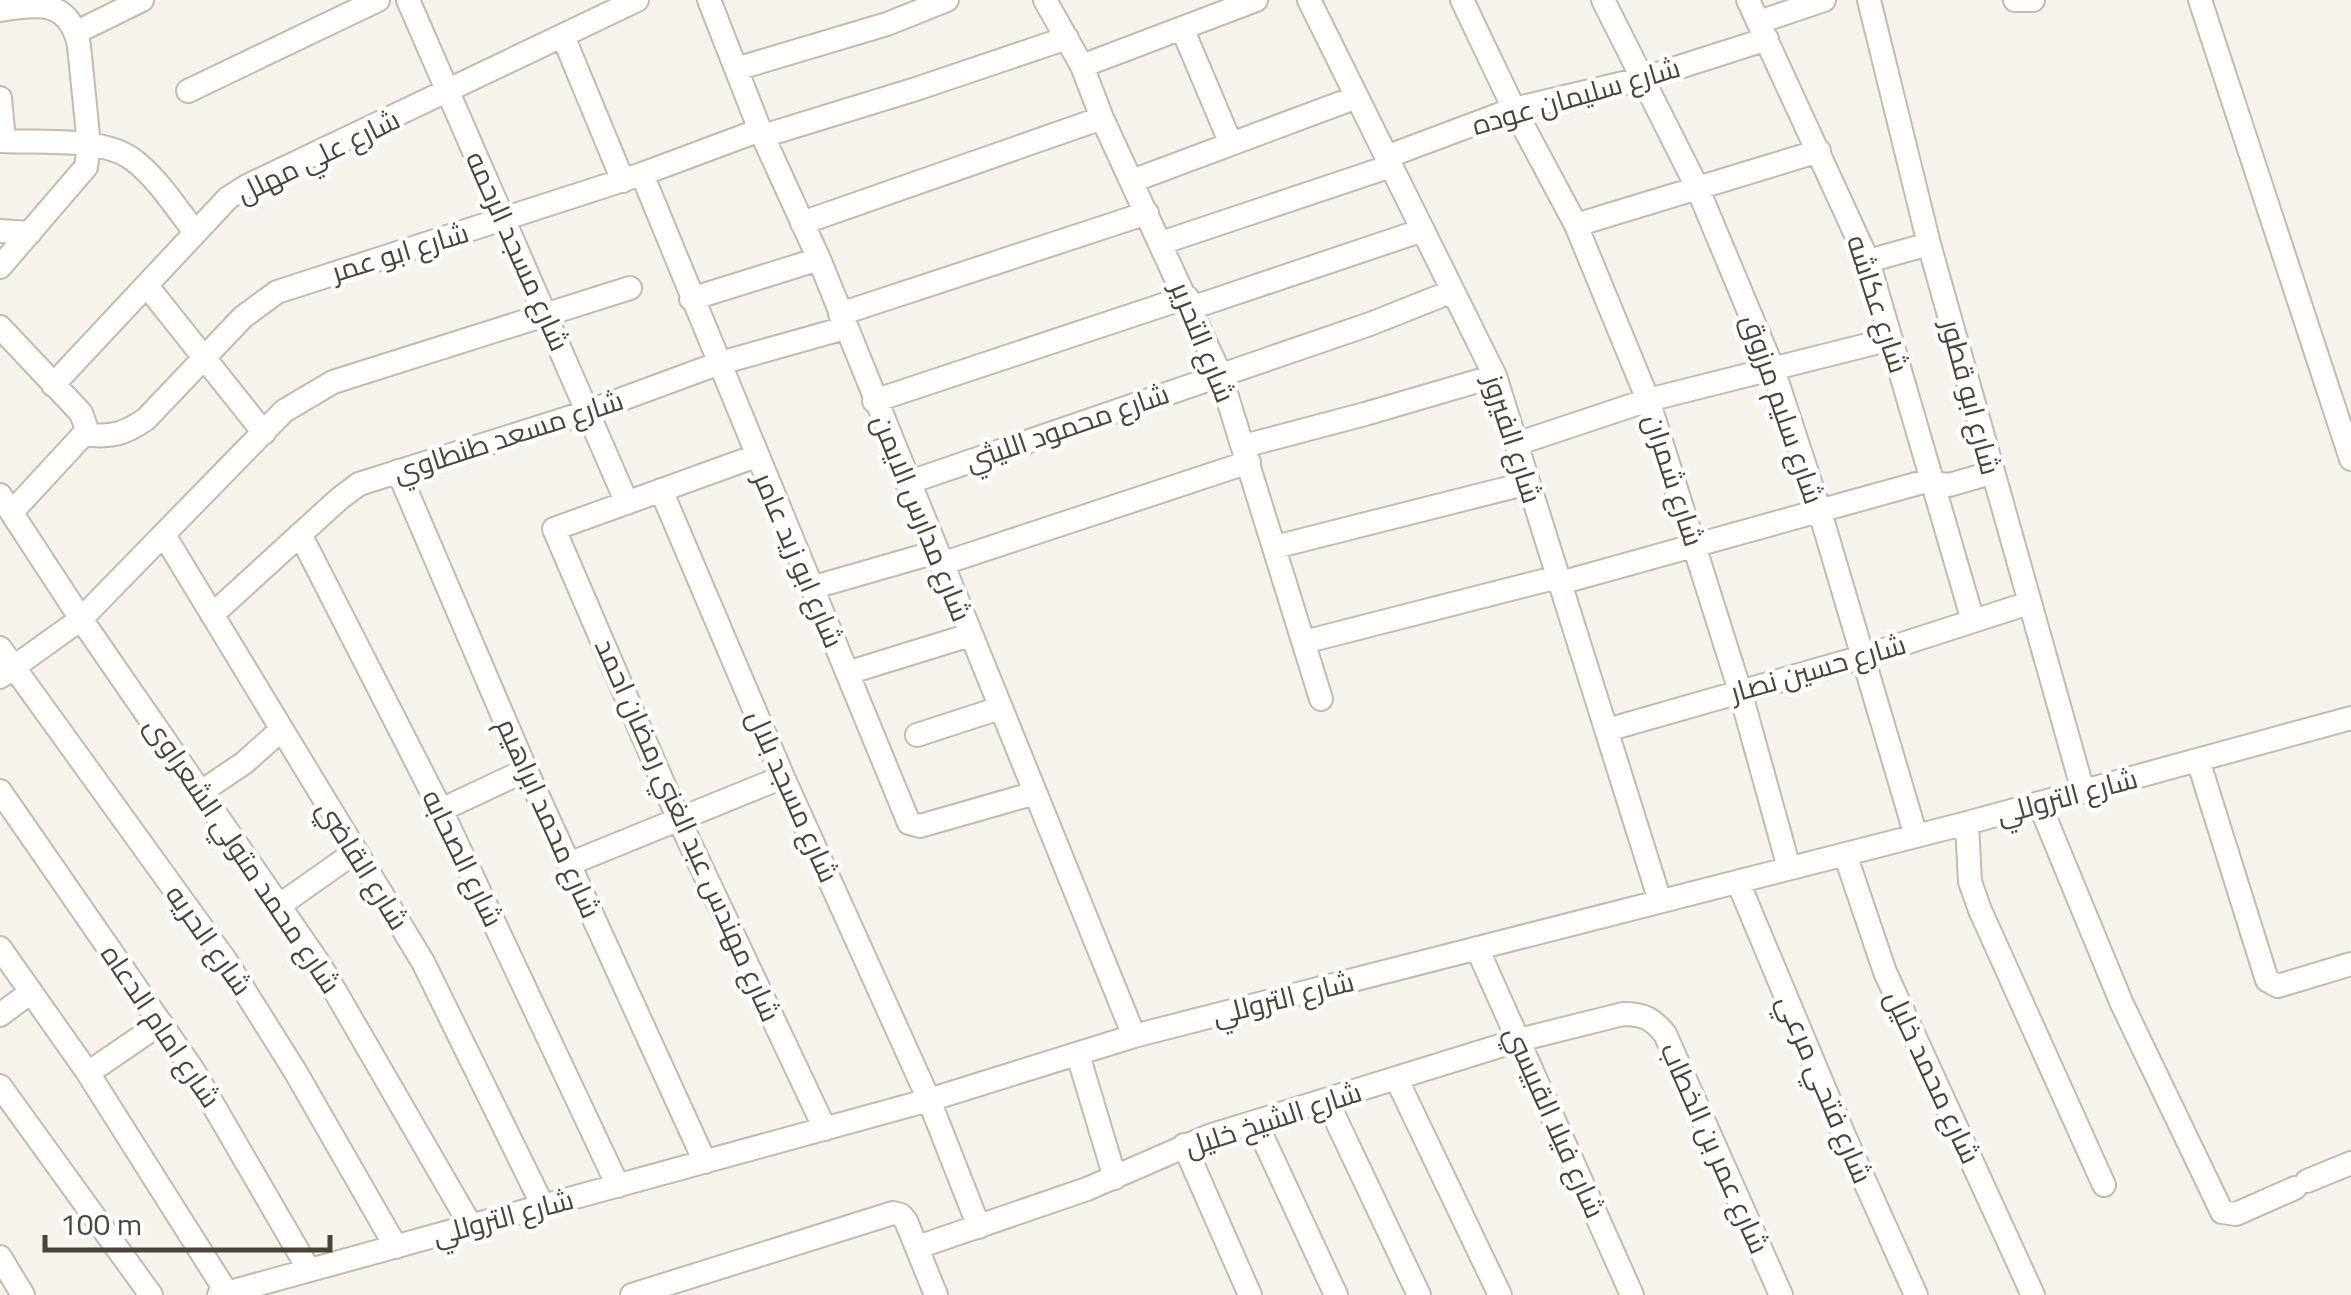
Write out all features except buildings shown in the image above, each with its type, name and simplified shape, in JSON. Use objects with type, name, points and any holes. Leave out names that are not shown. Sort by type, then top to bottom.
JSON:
[{"type":"street","points":[[77,32],[142,0]]},
{"type":"street","points":[[188,92],[378,0]]},
{"type":"street","name":"شارع مسجد الرحمه","points":[[408,0],[627,503]]},
{"type":"street","name":"شارع علي مهلل","points":[[53,385],[228,198],[637,0]]},
{"type":"street","name":"شارع مدارس الايمن","points":[[710,0],[1134,1036]]},
{"type":"street","points":[[736,69],[886,24],[947,0]]},
{"type":"street","name":"شارع التحرير","points":[[1044,0],[1082,66],[1102,118],[1220,374],[1321,700]]},
{"type":"street","points":[[1082,66],[1256,0]]},
{"type":"street","name":"شارع الفيروز","points":[[1309,0],[1495,376],[1660,902]]},
{"type":"street","name":"شارع شمران","points":[[1462,0],[1514,109],[1576,224],[1648,400],[1740,691],[1789,868]]},
{"type":"street","name":"شارع سليم مرزوق","points":[[1603,0],[1646,78],[1697,186],[1774,368],[1916,836]]},
{"type":"street","name":"شارع عكاشه","points":[[1748,0],[1868,262],[1973,621]]},
{"type":"street","name":"شارع سليمان عوده","points":[[1161,243],[1389,162],[1514,109],[1646,78],[1824,0]]},
{"type":"street","name":"شارع ابو قطور","points":[[1869,0],[1929,244],[2083,791]]},
{"type":"street","points":[[2016,0],[2033,0]]},
{"type":"street","points":[[2200,0],[2351,458]]},
{"type":"street","points":[[0,10],[42,3],[56,8],[77,32],[89,145],[86,166],[0,267]]},
{"type":"street","points":[[1182,28],[1232,144]]},
{"type":"street","name":"شارع ابو زيد عامر","points":[[562,36],[690,299],[910,823],[920,826],[1034,793]]},
{"type":"street","name":"شارع ابو عمر","points":[[84,434],[106,437],[128,432],[146,420],[243,317],[276,292],[1066,38]]},
{"type":"street","points":[[1132,181],[1356,97]]},
{"type":"street","points":[[0,98],[2,142],[112,149],[132,159],[194,232]]},
{"type":"street","points":[[802,223],[1102,118]]},
{"type":"street","points":[[1576,224],[1819,150]]},
{"type":"street","name":"شارع مسعد طنطاوي","points":[[212,614],[348,491],[398,471],[588,412],[1146,212]]},
{"type":"street","points":[[874,401],[1423,230]]},
{"type":"street","points":[[0,231],[30,233]]},
{"type":"street","points":[[1868,262],[1929,244]]},
{"type":"street","points":[[690,299],[818,259]]},
{"type":"street","points":[[148,286],[264,433]]},
{"type":"street","points":[[7,672],[81,619],[300,400],[333,382],[630,288]]},
{"type":"street","name":"شارع محمود الليثي","points":[[908,483],[1370,324],[1453,291]]},
{"type":"street","points":[[0,327],[85,419],[84,434],[6,504]]},
{"type":"street","points":[[1516,444],[1648,400],[1891,339]]},
{"type":"street","points":[[811,588],[938,558],[1365,414],[1495,376]]},
{"type":"street","points":[[627,503],[756,456]]},
{"type":"street","name":"شارع محمد ابراهيم","points":[[398,471],[526,770],[705,1162]]},
{"type":"street","points":[[1304,642],[1695,547],[1932,482],[1949,485],[1991,472]]},
{"type":"street","points":[[1275,547],[1528,483]]},
{"type":"street","name":"شارع مسجد بلال","points":[[662,490],[783,777],[929,1100],[979,1227]]},
{"type":"street","name":"شارع مهندس عبد الغني رمضان احمد","points":[[627,503],[554,529],[679,820],[825,1129]]},
{"type":"street","name":"شارع محمد متولي الشعراوى","points":[[6,504],[358,1026],[470,1226]]},
{"type":"street","name":"شارع القاضي","points":[[164,534],[423,962],[543,1206]]},
{"type":"street","name":"شارع الصحابه","points":[[300,534],[441,810],[618,1186]]},
{"type":"street","name":"شارع حسين نصار","points":[[1606,730],[1862,657],[2029,603]]},
{"type":"street","points":[[846,673],[970,635]]},
{"type":"street","name":"شارع الحريه","points":[[0,648],[7,672],[252,1002],[396,1246]]},
{"type":"street","points":[[917,734],[1000,708]]},
{"type":"street","name":"شارع التروللي","points":[[223,1294],[929,1100],[1134,1036],[1967,823],[2351,718]]},
{"type":"street","points":[[201,792],[281,730]]},
{"type":"street","points":[[2198,760],[2266,980],[2278,986],[2351,964]]},
{"type":"street","points":[[441,810],[526,770]]},
{"type":"street","points":[[569,864],[783,777]]},
{"type":"street","name":"شارع امام الدعاه","points":[[0,791],[224,1119],[309,1270]]},
{"type":"street","points":[[2038,804],[2122,1004],[2222,1212],[2236,1214],[2351,1164]]},
{"type":"street","points":[[1967,823],[1970,882],[1980,910],[2104,1186]]},
{"type":"street","points":[[280,905],[354,852]]},
{"type":"street","name":"شارع محمد خليل","points":[[1845,854],[1884,972],[2033,1295]]},
{"type":"street","name":"شارع فتحي مرعي","points":[[1738,882],[1916,1295]]},
{"type":"street","points":[[0,948],[88,1073],[223,1294]]},
{"type":"street","name":"شارع فيلا القبيسي","points":[[1477,948],[1632,1295]]},
{"type":"street","points":[[0,1014],[31,992]]},
{"type":"street","name":"شارع عمر بن الخطاب","points":[[1519,1040],[1623,1014],[1640,1014],[1654,1021],[1665,1034],[1781,1295]]},
{"type":"street","points":[[88,1073],[161,1023]]},
{"type":"street","name":"شارع الشيخ خليل","points":[[918,1247],[1115,1178],[1184,1145],[1519,1040]]},
{"type":"street","points":[[1078,1055],[1115,1178]]},
{"type":"street","points":[[1397,1080],[1500,1295]]},
{"type":"street","points":[[0,1086],[152,1295]]},
{"type":"street","points":[[1326,1101],[1419,1295]]},
{"type":"street","points":[[1256,1122],[1336,1295]]},
{"type":"street","points":[[1184,1145],[1250,1295]]},
{"type":"street","points":[[632,1295],[886,1213],[901,1215],[936,1295]]},
{"type":"street","points":[[0,1257],[23,1295]]}]
